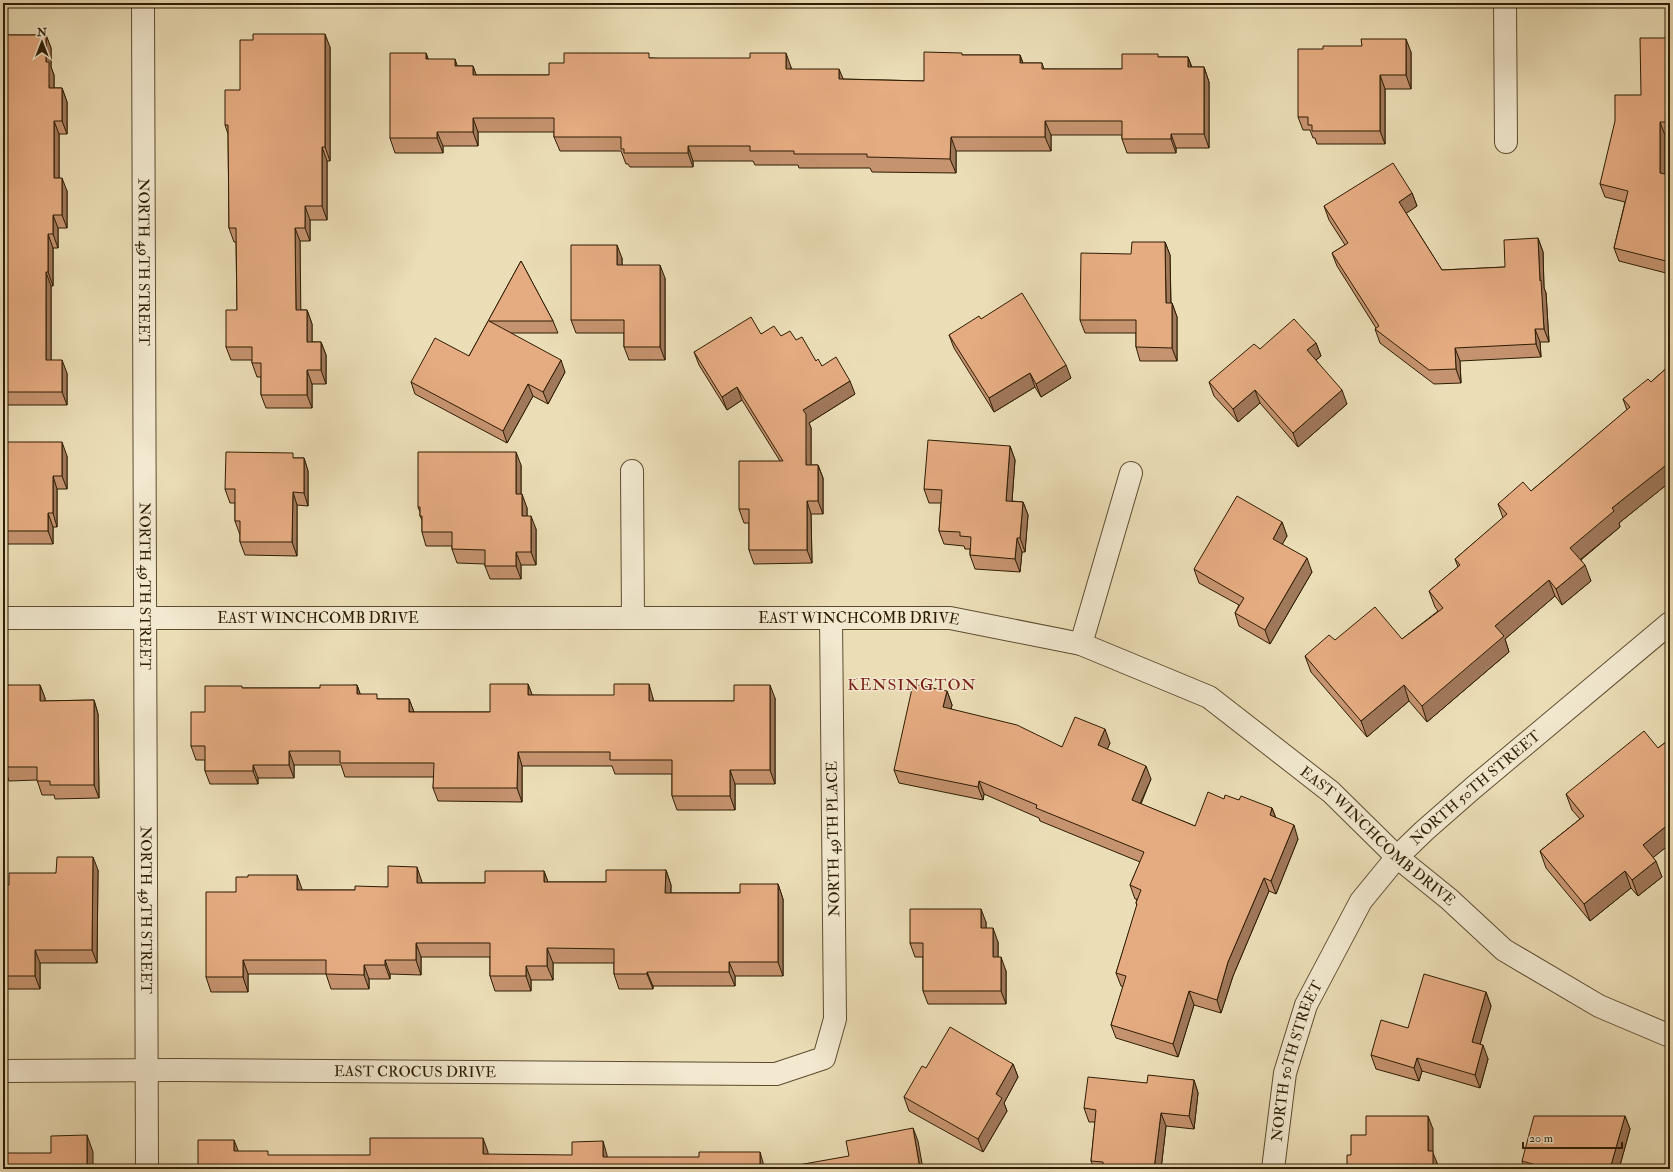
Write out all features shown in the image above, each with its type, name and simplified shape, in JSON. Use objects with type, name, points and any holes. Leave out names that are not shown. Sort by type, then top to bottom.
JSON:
[{"type":"street","name":"NORTH 49TH STREET","points":[[143,3],[147,1169]]},
{"type":"street","points":[[1505,3],[1506,142]]},
{"type":"street","points":[[632,471],[633,618]]},
{"type":"street","points":[[1081,644],[1131,473]]},
{"type":"street","name":"EAST WINCHCOMB DRIVE","points":[[3,618],[950,618],[1081,644],[1210,696],[1331,792],[1397,857],[1449,899],[1504,950],[1599,1006],[1670,1036]]},
{"type":"street","name":"NORTH 49TH PLACE","points":[[824,1058],[835,1019],[831,618]]},
{"type":"street","name":"NORTH 50TH STREET","points":[[1273,1169],[1285,1073],[1306,1005],[1361,901],[1397,857],[1473,788],[1670,623]]},
{"type":"street","name":"EAST CROCUS DRIVE","points":[[3,1071],[147,1070],[776,1074],[824,1058]]},
{"type":"building","points":[[253,34],[325,34],[325,147],[322,147],[322,206],[305,206],[305,228],[295,228],[296,310],[307,310],[307,342],[321,342],[321,370],[307,370],[307,395],[261,395],[261,363],[252,363],[252,347],[226,347],[226,310],[237,310],[236,228],[229,228],[228,125],[225,125],[225,90],[240,90],[240,40],[253,40]]},
{"type":"building","points":[[3,35],[46,35],[46,62],[49,62],[49,88],[62,88],[62,121],[54,121],[54,178],[62,178],[62,215],[53,215],[53,234],[48,234],[48,272],[46,272],[46,360],[62,360],[62,392],[3,392]]},
{"type":"building","points":[[1640,38],[1670,38],[1670,122],[1660,122],[1660,173],[1670,175],[1670,262],[1614,248],[1628,191],[1600,184],[1615,121],[1615,95],[1641,95]]},
{"type":"building","points":[[1361,39],[1406,39],[1406,75],[1380,75],[1380,131],[1312,131],[1312,125],[1308,125],[1308,117],[1298,117],[1298,49],[1323,49],[1323,46],[1362,46]]},
{"type":"building","points":[[924,52],[962,53],[962,55],[1020,55],[1020,63],[1042,63],[1042,69],[1122,69],[1122,54],[1158,54],[1158,57],[1188,57],[1188,67],[1204,67],[1204,134],[1171,134],[1171,139],[1122,139],[1122,121],[1045,121],[1045,137],[951,137],[950,159],[867,157],[867,154],[794,154],[794,151],[750,151],[750,146],[688,146],[688,153],[624,153],[624,149],[621,149],[621,137],[554,137],[554,118],[473,118],[473,132],[437,132],[437,138],[390,138],[390,53],[426,53],[426,59],[455,59],[455,66],[473,66],[473,75],[549,75],[549,63],[564,63],[564,53],[649,53],[649,58],[750,58],[750,53],[786,53],[786,69],[839,69],[839,79],[924,81]]},
{"type":"building","points":[[1393,163],[1412,193],[1399,202],[1442,270],[1505,267],[1504,240],[1538,238],[1544,329],[1535,329],[1536,344],[1455,348],[1456,369],[1429,370],[1375,329],[1379,326],[1332,253],[1348,243],[1324,206]]},
{"type":"building","points":[[1132,242],[1165,242],[1166,303],[1172,303],[1172,348],[1136,347],[1136,320],[1080,320],[1081,253],[1131,254]]},
{"type":"building","points":[[571,245],[617,245],[617,265],[660,265],[660,347],[624,347],[624,320],[571,320]]},
{"type":"building","points":[[521,261],[553,321],[489,321],[561,360],[543,392],[528,384],[503,431],[411,382],[435,338],[469,356]]},
{"type":"building","points":[[1022,293],[1066,365],[1036,384],[1030,373],[989,398],[949,335],[979,316],[981,319]]},
{"type":"building","points":[[751,317],[761,334],[774,326],[781,336],[790,331],[796,340],[802,337],[816,361],[818,359],[822,366],[836,357],[850,381],[803,410],[806,414],[806,465],[818,465],[818,501],[807,501],[807,550],[749,550],[749,509],[739,509],[739,461],[783,461],[737,387],[722,397],[694,352]]},
{"type":"building","points":[[1294,319],[1316,343],[1307,350],[1342,390],[1293,433],[1255,390],[1233,409],[1209,382],[1254,344],[1260,349]]},
{"type":"building","points":[[1670,365],[1670,462],[1612,508],[1614,511],[1570,548],[1585,565],[1556,589],[1549,580],[1495,626],[1504,636],[1422,706],[1404,685],[1361,721],[1305,656],[1329,635],[1335,640],[1375,607],[1402,639],[1443,608],[1429,591],[1460,565],[1455,559],[1507,514],[1498,504],[1523,482],[1531,491],[1630,407],[1623,399],[1648,379],[1651,382]]},
{"type":"building","points":[[928,440],[1010,446],[1006,501],[1023,502],[1020,538],[1017,538],[1015,559],[970,555],[971,537],[960,536],[960,532],[939,531],[942,490],[924,489]]},
{"type":"building","points":[[3,442],[62,442],[62,476],[53,476],[53,513],[48,513],[48,531],[3,531]]},
{"type":"building","points":[[226,452],[293,453],[293,458],[304,458],[304,493],[293,492],[292,542],[240,542],[240,521],[235,521],[235,489],[225,489]]},
{"type":"building","points":[[418,452],[516,452],[516,494],[522,494],[522,516],[531,516],[531,552],[516,552],[516,566],[485,566],[485,550],[452,549],[452,532],[422,532],[422,516],[420,516],[420,507],[418,507]]},
{"type":"building","points":[[1237,496],[1282,522],[1273,539],[1307,558],[1265,630],[1235,613],[1244,598],[1194,569]]},
{"type":"building","points":[[490,684],[528,684],[528,695],[614,695],[614,684],[649,684],[649,701],[734,701],[734,685],[770,685],[770,770],[730,770],[730,796],[672,796],[672,760],[610,760],[610,752],[518,752],[517,788],[433,788],[434,763],[340,763],[340,751],[289,751],[289,765],[253,765],[253,771],[205,771],[205,746],[191,746],[191,712],[205,712],[205,686],[242,686],[242,688],[320,688],[320,685],[357,685],[357,694],[377,694],[377,699],[409,699],[409,712],[490,712]]},
{"type":"building","points":[[913,684],[947,691],[943,707],[1017,725],[1062,747],[1075,717],[1105,729],[1098,745],[1146,766],[1132,800],[1195,826],[1208,792],[1224,799],[1225,795],[1239,800],[1241,796],[1272,808],[1270,815],[1294,825],[1271,881],[1264,878],[1228,962],[1217,1000],[1189,991],[1173,1044],[1111,1025],[1126,976],[1116,973],[1141,890],[1130,885],[1144,852],[1036,808],[1037,805],[979,781],[978,787],[894,770]]},
{"type":"building","points":[[3,685],[40,685],[40,701],[94,700],[94,785],[50,785],[50,781],[37,781],[37,767],[4,767]]},
{"type":"building","points":[[1644,731],[1658,748],[1670,739],[1670,823],[1643,845],[1656,861],[1632,880],[1625,871],[1584,904],[1540,851],[1584,816],[1566,794]]},
{"type":"building","points":[[57,857],[93,857],[92,950],[35,950],[35,976],[3,976],[3,885],[9,885],[9,873],[56,873]]},
{"type":"building","points":[[388,866],[417,867],[417,883],[485,883],[485,871],[544,871],[544,882],[606,882],[606,870],[666,870],[665,893],[740,893],[740,884],[778,884],[778,962],[729,962],[729,972],[647,972],[647,974],[614,974],[614,949],[547,948],[547,966],[526,966],[526,976],[490,976],[490,943],[416,943],[416,960],[385,960],[385,965],[364,965],[364,975],[326,974],[326,960],[243,960],[243,977],[206,977],[206,892],[236,892],[236,877],[248,877],[248,875],[297,875],[297,890],[355,890],[355,886],[388,887]]},
{"type":"building","points":[[910,909],[981,909],[981,928],[993,928],[993,957],[1001,957],[1001,991],[923,991],[923,943],[910,943]]},
{"type":"building","points":[[1424,974],[1486,992],[1472,1042],[1483,1045],[1475,1075],[1417,1058],[1414,1068],[1371,1055],[1381,1020],[1408,1028]]},
{"type":"building","points":[[950,1027],[1013,1064],[996,1094],[1002,1098],[978,1139],[904,1097],[922,1066],[926,1068]]},
{"type":"building","points":[[1148,1075],[1194,1080],[1189,1116],[1161,1113],[1154,1169],[1103,1169],[1103,1162],[1091,1161],[1096,1110],[1084,1108],[1088,1077],[1147,1083]]},
{"type":"building","points":[[1366,1116],[1428,1116],[1428,1151],[1433,1151],[1433,1169],[1347,1169],[1347,1155],[1351,1155],[1351,1135],[1366,1135]]},
{"type":"building","points":[[1534,1116],[1625,1116],[1610,1169],[1550,1169],[1522,1161]]},
{"type":"building","points":[[913,1128],[920,1169],[798,1169],[798,1165],[849,1156],[846,1141]]},
{"type":"building","points":[[87,1135],[86,1169],[3,1169],[3,1153],[51,1153],[51,1136]]},
{"type":"building","points":[[370,1138],[483,1138],[483,1154],[572,1155],[572,1142],[603,1141],[603,1157],[699,1157],[699,1152],[760,1152],[760,1169],[198,1169],[198,1140],[234,1140],[234,1151],[268,1151],[268,1155],[370,1155]]},
{"type":"district","name":"KENSINGTON","points":[[912,684]]}]
